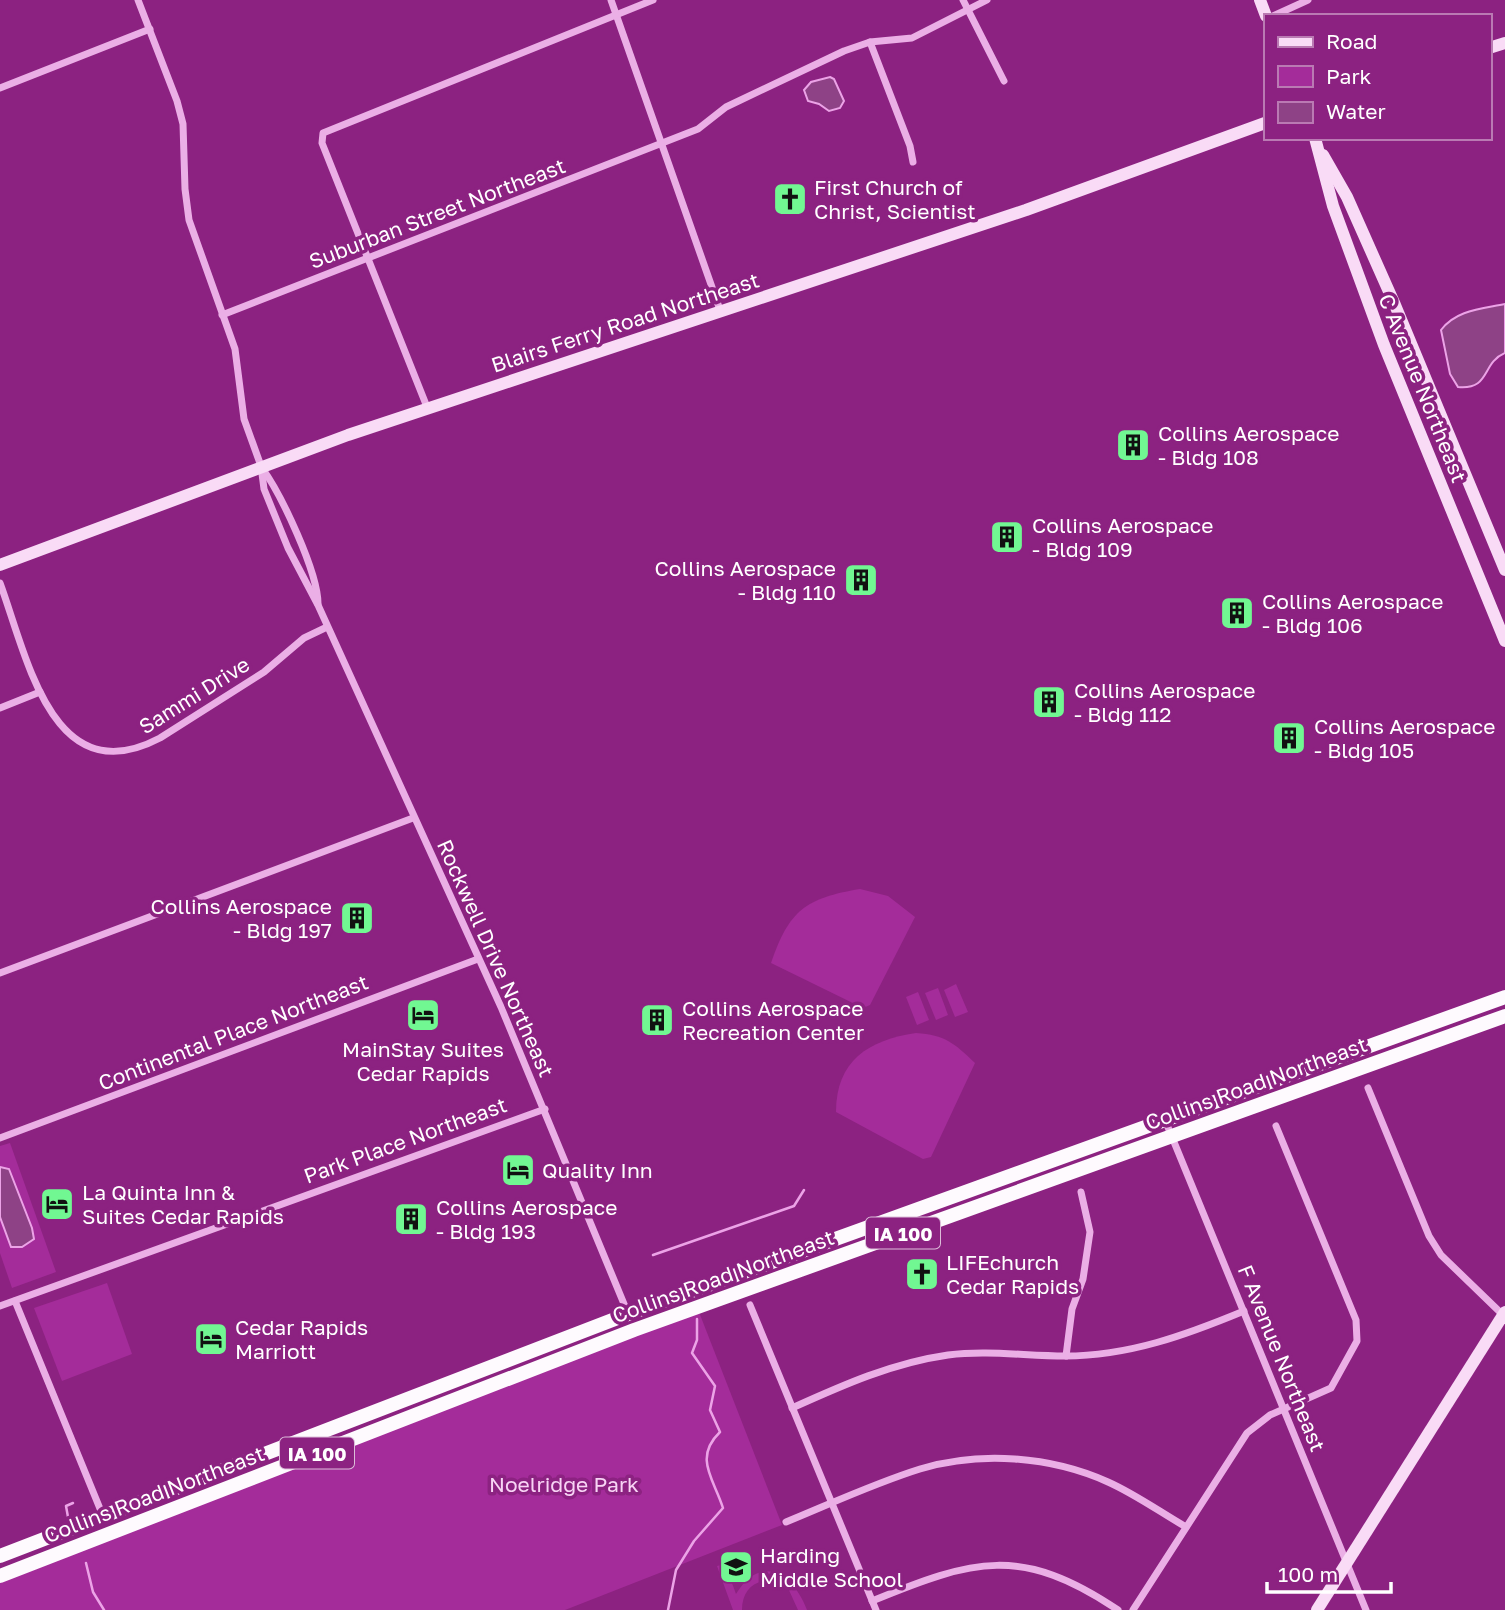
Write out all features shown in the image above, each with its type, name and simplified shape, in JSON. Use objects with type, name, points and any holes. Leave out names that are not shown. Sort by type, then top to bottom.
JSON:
[{"type":"highway","name":"Collins Road Northeast","points":[[0,1556],[628,1314],[1505,997]]},
{"type":"highway","name":"Collins Road Northeast","points":[[0,1577],[634,1330],[1505,1016]]},
{"type":"highway","name":"Collins Road Northeast","points":[[0,1569],[100,1529],[103,1517]]},
{"type":"main road","name":"Blairs Ferry Road Northeast","points":[[0,565],[261,466],[427,407],[1026,210],[1264,123]]},
{"type":"main road","name":"C Avenue Northeast","points":[[1316,142],[1361,227],[1505,570]]},
{"type":"main road","name":"C Avenue Northeast","points":[[1316,142],[1333,206],[1384,345],[1505,641]]},
{"type":"main road","points":[[1317,1610],[1503,1318]]},
{"type":"street","name":"Rockwell Drive Northeast","points":[[138,0],[183,124],[189,220],[234,349],[244,419],[261,466],[275,485],[314,579],[318,605],[327,627],[545,1109],[634,1330]]},
{"type":"street","points":[[611,0],[664,143],[720,310]]},
{"type":"street","points":[[427,407],[323,143],[323,132],[653,0]]},
{"type":"street","points":[[963,0],[1004,80]]},
{"type":"street","name":"Suburban Street Northeast","points":[[222,315],[703,127],[726,107],[844,51],[870,42],[912,38],[987,0]]},
{"type":"street","points":[[1277,14],[1308,0]]},
{"type":"street","points":[[0,88],[150,29]]},
{"type":"street","points":[[870,42],[910,146],[912,162]]},
{"type":"street","name":"Sammi Drive","points":[[0,583],[40,692],[58,725],[88,746],[124,752],[143,747],[264,672],[304,638],[327,627]]},
{"type":"street","points":[[0,708],[40,692]]},
{"type":"street","points":[[0,973],[413,818]]},
{"type":"street","name":"Continental Place Northeast","points":[[0,1138],[478,959]]},
{"type":"street","points":[[1368,1088],[1429,1236],[1441,1255],[1503,1318]]},
{"type":"street","name":"Park Place Northeast","points":[[0,1306],[545,1109]]},
{"type":"street","name":"F Avenue Northeast","points":[[1165,1120],[1366,1610]]},
{"type":"street","points":[[1133,1610],[1247,1433],[1258,1422],[1331,1388],[1354,1349],[1359,1332],[1276,1126]]},
{"type":"street","points":[[1066,1356],[1072,1309],[1083,1279],[1089,1244],[1090,1232],[1081,1192]]},
{"type":"street","points":[[15,1301],[103,1517]]},
{"type":"street","points":[[750,1305],[876,1610]]},
{"type":"street","points":[[792,1408],[880,1371],[925,1359],[987,1352],[1066,1356],[1150,1346],[1180,1338],[1244,1311]]},
{"type":"street","points":[[786,1522],[919,1469],[968,1460],[1020,1460],[1051,1464],[1108,1482],[1186,1527]]},
{"type":"street","points":[[872,1601],[962,1567],[1009,1565],[1064,1579],[1118,1610]]},
{"type":"green space","points":[[860,889],[888,896],[915,917],[870,1005],[863,1008],[771,963],[785,930],[802,909],[826,897]]},
{"type":"green space","points":[[956,984],[968,1012],[955,1017],[944,990]]},
{"type":"green space","points":[[938,988],[948,1015],[936,1020],[925,993]]},
{"type":"green space","points":[[918,992],[929,1020],[917,1025],[906,997]]},
{"type":"green space","points":[[916,1033],[948,1041],[975,1063],[931,1157],[923,1159],[836,1112],[837,1094],[842,1079],[858,1056],[883,1041]]},
{"type":"green space","points":[[10,1143],[56,1272],[12,1288],[0,1253],[0,1146]]},
{"type":"green space","points":[[107,1283],[132,1354],[62,1381],[34,1308]]},
{"type":"green space","name":"Noelridge Park","points":[[697,1307],[782,1525],[565,1610],[0,1610],[0,1576]]},
{"type":"green space","points":[[725,1564],[736,1594],[746,1581],[756,1574],[766,1571],[776,1573],[794,1586],[807,1610],[798,1610],[788,1588],[770,1580],[753,1585],[746,1593],[742,1610],[733,1610],[717,1566]]},
{"type":"water","points":[[830,77],[834,79],[844,101],[840,108],[829,111],[808,101],[804,90],[811,82]]},
{"type":"water","points":[[1505,304],[1505,353],[1497,357],[1476,384],[1458,387],[1450,374],[1441,330],[1462,314]]},
{"type":"water","points":[[0,1167],[9,1169],[32,1228],[34,1239],[22,1247],[11,1247],[0,1217]]},
{"type":"waterway","points":[[653,1255],[794,1206],[804,1190]]},
{"type":"waterway","points":[[668,1610],[676,1570],[694,1541],[723,1508],[707,1460],[712,1442],[720,1432],[710,1410],[715,1386],[692,1353],[697,1340],[697,1319]]},
{"type":"waterway","points":[[68,1517],[66,1506],[73,1503]]},
{"type":"waterway","points":[[86,1563],[93,1592],[104,1610]]},
{"type":"place","name":"First Church of Christ, Scientist","points":[[790,199]]},
{"type":"place","name":"Collins Aerospace - Bldg 108","points":[[1133,445]]},
{"type":"place","name":"Collins Aerospace - Bldg 109","points":[[1007,537]]},
{"type":"place","name":"Collins Aerospace - Bldg 110","points":[[861,580]]},
{"type":"place","name":"Collins Aerospace - Bldg 106","points":[[1237,613]]},
{"type":"place","name":"Collins Aerospace - Bldg 112","points":[[1049,702]]},
{"type":"place","name":"Collins Aerospace - Bldg 105","points":[[1289,738]]},
{"type":"place","name":"Collins Aerospace - Bldg 197","points":[[357,918]]},
{"type":"place","name":"MainStay Suites Cedar Rapids","points":[[423,1015]]},
{"type":"place","name":"Collins Aerospace Recreation Center","points":[[657,1020]]},
{"type":"place","name":"Quality Inn","points":[[518,1170]]},
{"type":"place","name":"La Quinta Inn & Suites Cedar Rapids","points":[[57,1204]]},
{"type":"place","name":"Collins Aerospace - Bldg 193","points":[[411,1219]]},
{"type":"place","name":"LIFEchurch Cedar Rapids","points":[[922,1274]]},
{"type":"place","name":"Cedar Rapids Marriott","points":[[211,1339]]},
{"type":"place","name":"Harding Middle School","points":[[736,1567]]}]
